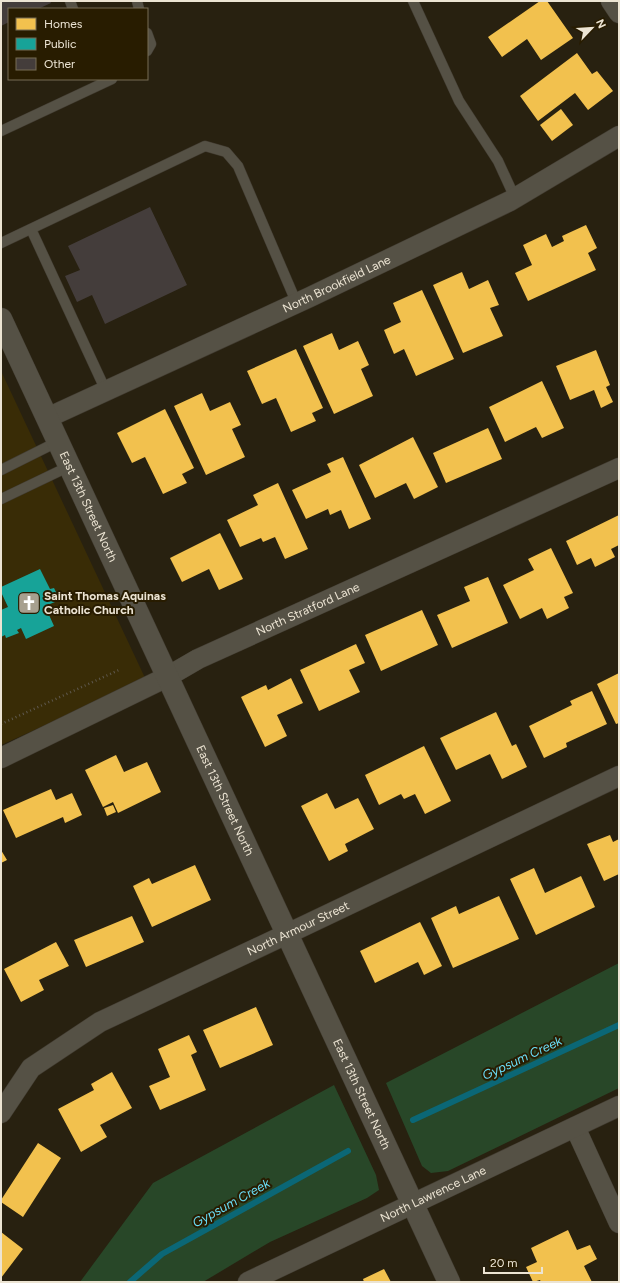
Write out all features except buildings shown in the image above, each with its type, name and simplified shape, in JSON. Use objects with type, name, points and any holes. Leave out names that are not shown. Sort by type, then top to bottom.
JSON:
[{"type":"main road","name":"East 13th Street North","points":[[1,319],[449,1282]]},
{"type":"street","points":[[611,1],[619,13]]},
{"type":"street","name":"North Brookfield Lane","points":[[47,418],[297,304],[515,198],[619,136]]},
{"type":"street","name":"North Stratford Lane","points":[[1,758],[167,677],[198,659],[619,468]]},
{"type":"street","name":"North Armour Street","points":[[1,1113],[31,1068],[100,1022],[619,776]]},
{"type":"street","name":"North Lawrence Lane","points":[[248,1282],[619,1106]]},
{"type":"street","points":[[575,1127],[619,1223]]},
{"type":"lane","points":[[413,1],[459,101],[498,161],[515,198]]},
{"type":"lane","points":[[148,36],[151,44],[148,49]]},
{"type":"lane","points":[[1,132],[108,80]]},
{"type":"lane","points":[[1,243],[205,146],[226,152],[238,166],[297,304]]},
{"type":"lane","points":[[31,229],[106,391]]},
{"type":"lane","points":[[1,470],[59,442]]},
{"type":"lane","points":[[1,499],[70,466]]},
{"type":"path","points":[[1,724],[119,670]]},
{"type":"shaded area","points":[[1,371],[146,680],[1,745]]},
{"type":"green space","points":[[619,963],[619,1088],[448,1171],[431,1173],[422,1166],[386,1083]]},
{"type":"green space","points":[[334,1085],[376,1175],[379,1190],[367,1198],[270,1242],[203,1282],[80,1282],[153,1183]]},
{"type":"waterway","name":"Gypsum Creek","points":[[413,1120],[619,1025]]},
{"type":"waterway","name":"Gypsum Creek","points":[[130,1282],[162,1254],[348,1151]]},
{"type":"place","name":"Saint Thomas Aquinas Catholic Church","points":[[29,603]]}]
